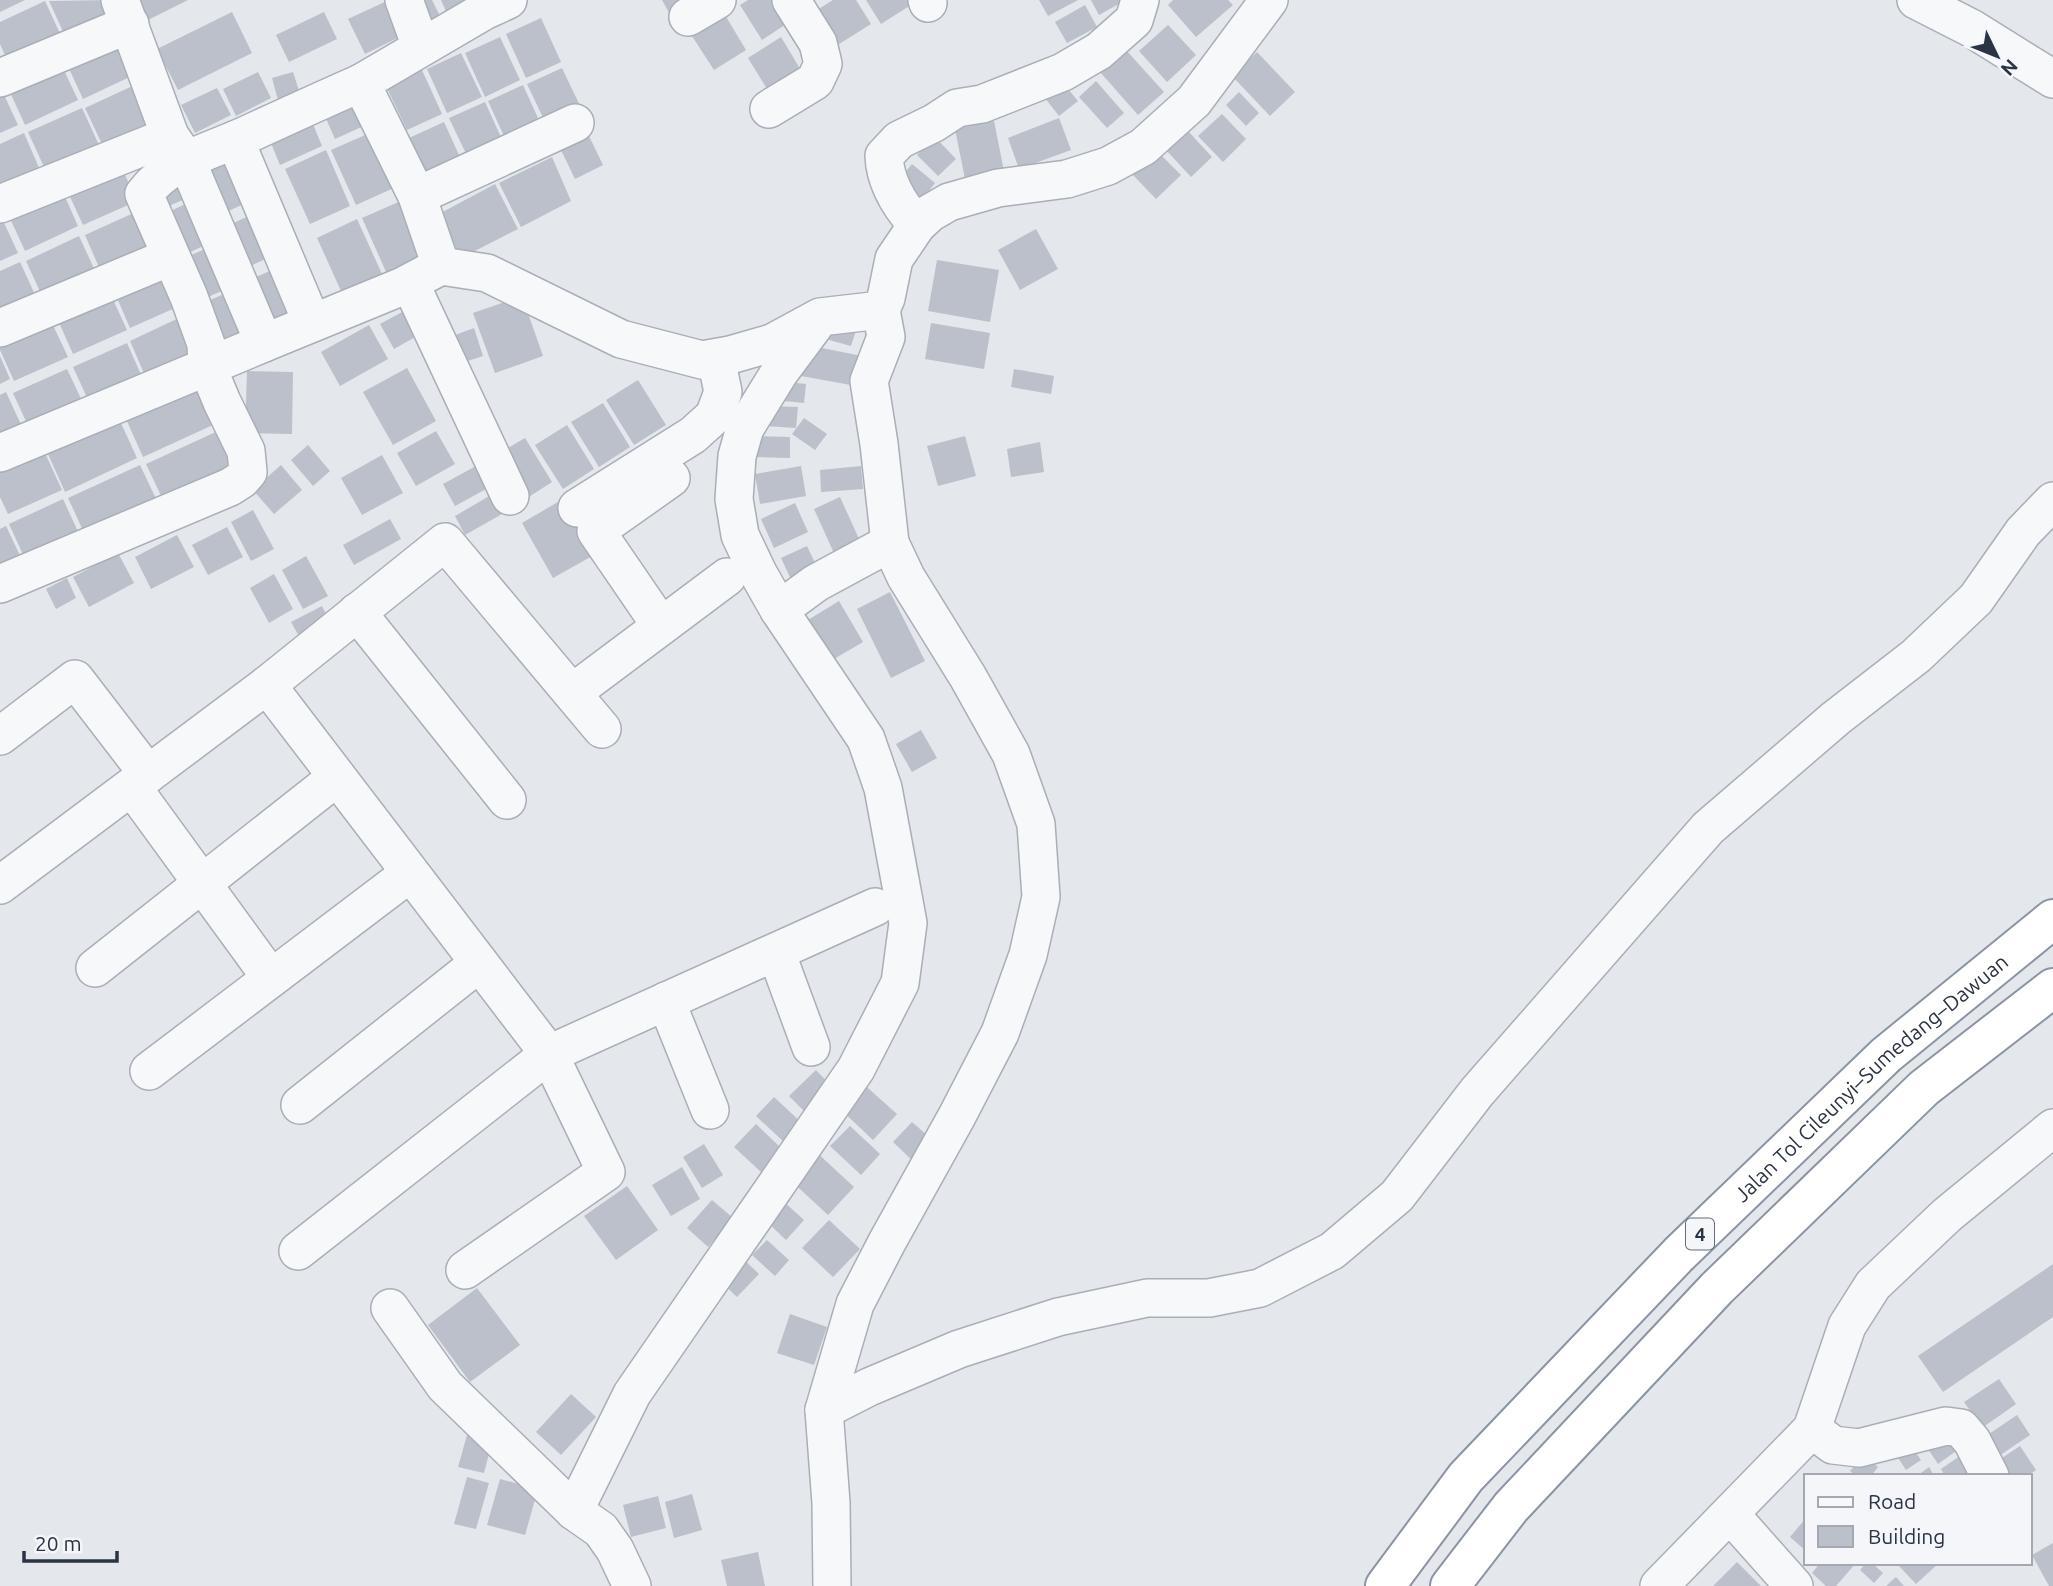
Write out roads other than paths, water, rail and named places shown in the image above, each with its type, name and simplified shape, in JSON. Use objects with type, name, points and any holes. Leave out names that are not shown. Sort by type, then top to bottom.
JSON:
[{"type":"highway","name":"Jalan Tol Cileunyi–Sumedang–Dawuan","points":[[1385,1586],[1466,1477],[1679,1254],[1886,1055],[2053,919]]},
{"type":"highway","name":"Jalan Tol Cileunyi–Sumedang–Dawuan","points":[[1450,1586],[1511,1507],[1717,1288],[1924,1087],[2053,988]]},
{"type":"street","points":[[404,0],[421,47]]},
{"type":"street","points":[[0,205],[178,147],[235,140],[362,83],[484,11],[508,0]]},
{"type":"street","points":[[769,109],[815,81],[824,64],[818,43],[791,0]]},
{"type":"street","points":[[917,225],[902,208],[888,176],[884,156],[890,148],[898,140],[934,123],[957,108],[982,104],[1063,72],[1099,51],[1134,20],[1140,0]]},
{"type":"street","points":[[832,1586],[831,1503],[824,1410],[855,1304],[1000,1033],[1028,955],[1041,897],[1035,824],[1011,754],[968,677],[906,577],[890,543],[869,381],[886,337],[881,310],[894,259],[917,225],[930,213],[949,202],[998,188],[1068,179],[1108,166],[1143,147],[1194,101],[1269,0]]},
{"type":"street","points":[[1916,0],[1971,28],[2053,79]]},
{"type":"street","points":[[0,78],[125,12],[178,147],[264,343]]},
{"type":"street","points":[[362,83],[417,196],[426,274],[510,496]]},
{"type":"street","points":[[417,196],[575,123]]},
{"type":"street","points":[[235,140],[312,323]]},
{"type":"street","points":[[0,584],[230,488],[248,472],[246,452],[207,366],[206,344],[189,298],[144,194],[178,147]]},
{"type":"street","points":[[0,328],[170,257]]},
{"type":"street","points":[[0,453],[426,274],[486,273],[621,339],[702,360],[772,343],[820,317],[881,310]]},
{"type":"street","points":[[574,1511],[632,1394],[856,1069],[900,983],[908,923],[883,788],[866,739],[779,610],[758,573],[740,535],[734,499],[737,456],[745,428],[779,373],[820,317]]},
{"type":"street","points":[[577,508],[693,435],[714,416],[723,392],[716,358]]},
{"type":"street","points":[[661,626],[596,531],[671,478]]},
{"type":"street","points":[[824,1410],[869,1387],[960,1349],[1058,1317],[1147,1298],[1209,1298],[1260,1288],[1332,1251],[1397,1196],[1477,1092],[1708,828],[1836,718],[1916,656],[1976,599],[2023,532],[2053,501]]},
{"type":"street","points":[[0,886],[267,685],[445,542],[602,729]]},
{"type":"street","points":[[779,610],[816,583],[890,543]]},
{"type":"street","points":[[572,693],[727,577]]},
{"type":"street","points":[[357,612],[507,800]]},
{"type":"street","points":[[0,736],[75,678],[202,883],[271,978]]},
{"type":"street","points":[[267,685],[549,1055],[606,1172],[465,1270]]},
{"type":"street","points":[[95,968],[337,777]]},
{"type":"street","points":[[149,1070],[410,873]]},
{"type":"street","points":[[298,1251],[549,1055],[875,907]]},
{"type":"street","points":[[776,952],[811,1047]]},
{"type":"street","points":[[300,1105],[479,963]]},
{"type":"street","points":[[666,1001],[710,1110]]},
{"type":"street","points":[[1659,1586],[1812,1429],[1847,1326],[1873,1286],[1947,1215],[2053,1128]]},
{"type":"street","points":[[390,1308],[445,1386],[574,1511],[601,1531],[615,1549],[632,1586]]},
{"type":"street","points":[[1812,1429],[1833,1445],[1859,1448],[1946,1426],[1961,1428],[1972,1441],[1989,1474]]},
{"type":"street","points":[[1730,1514],[1794,1586]]}]
